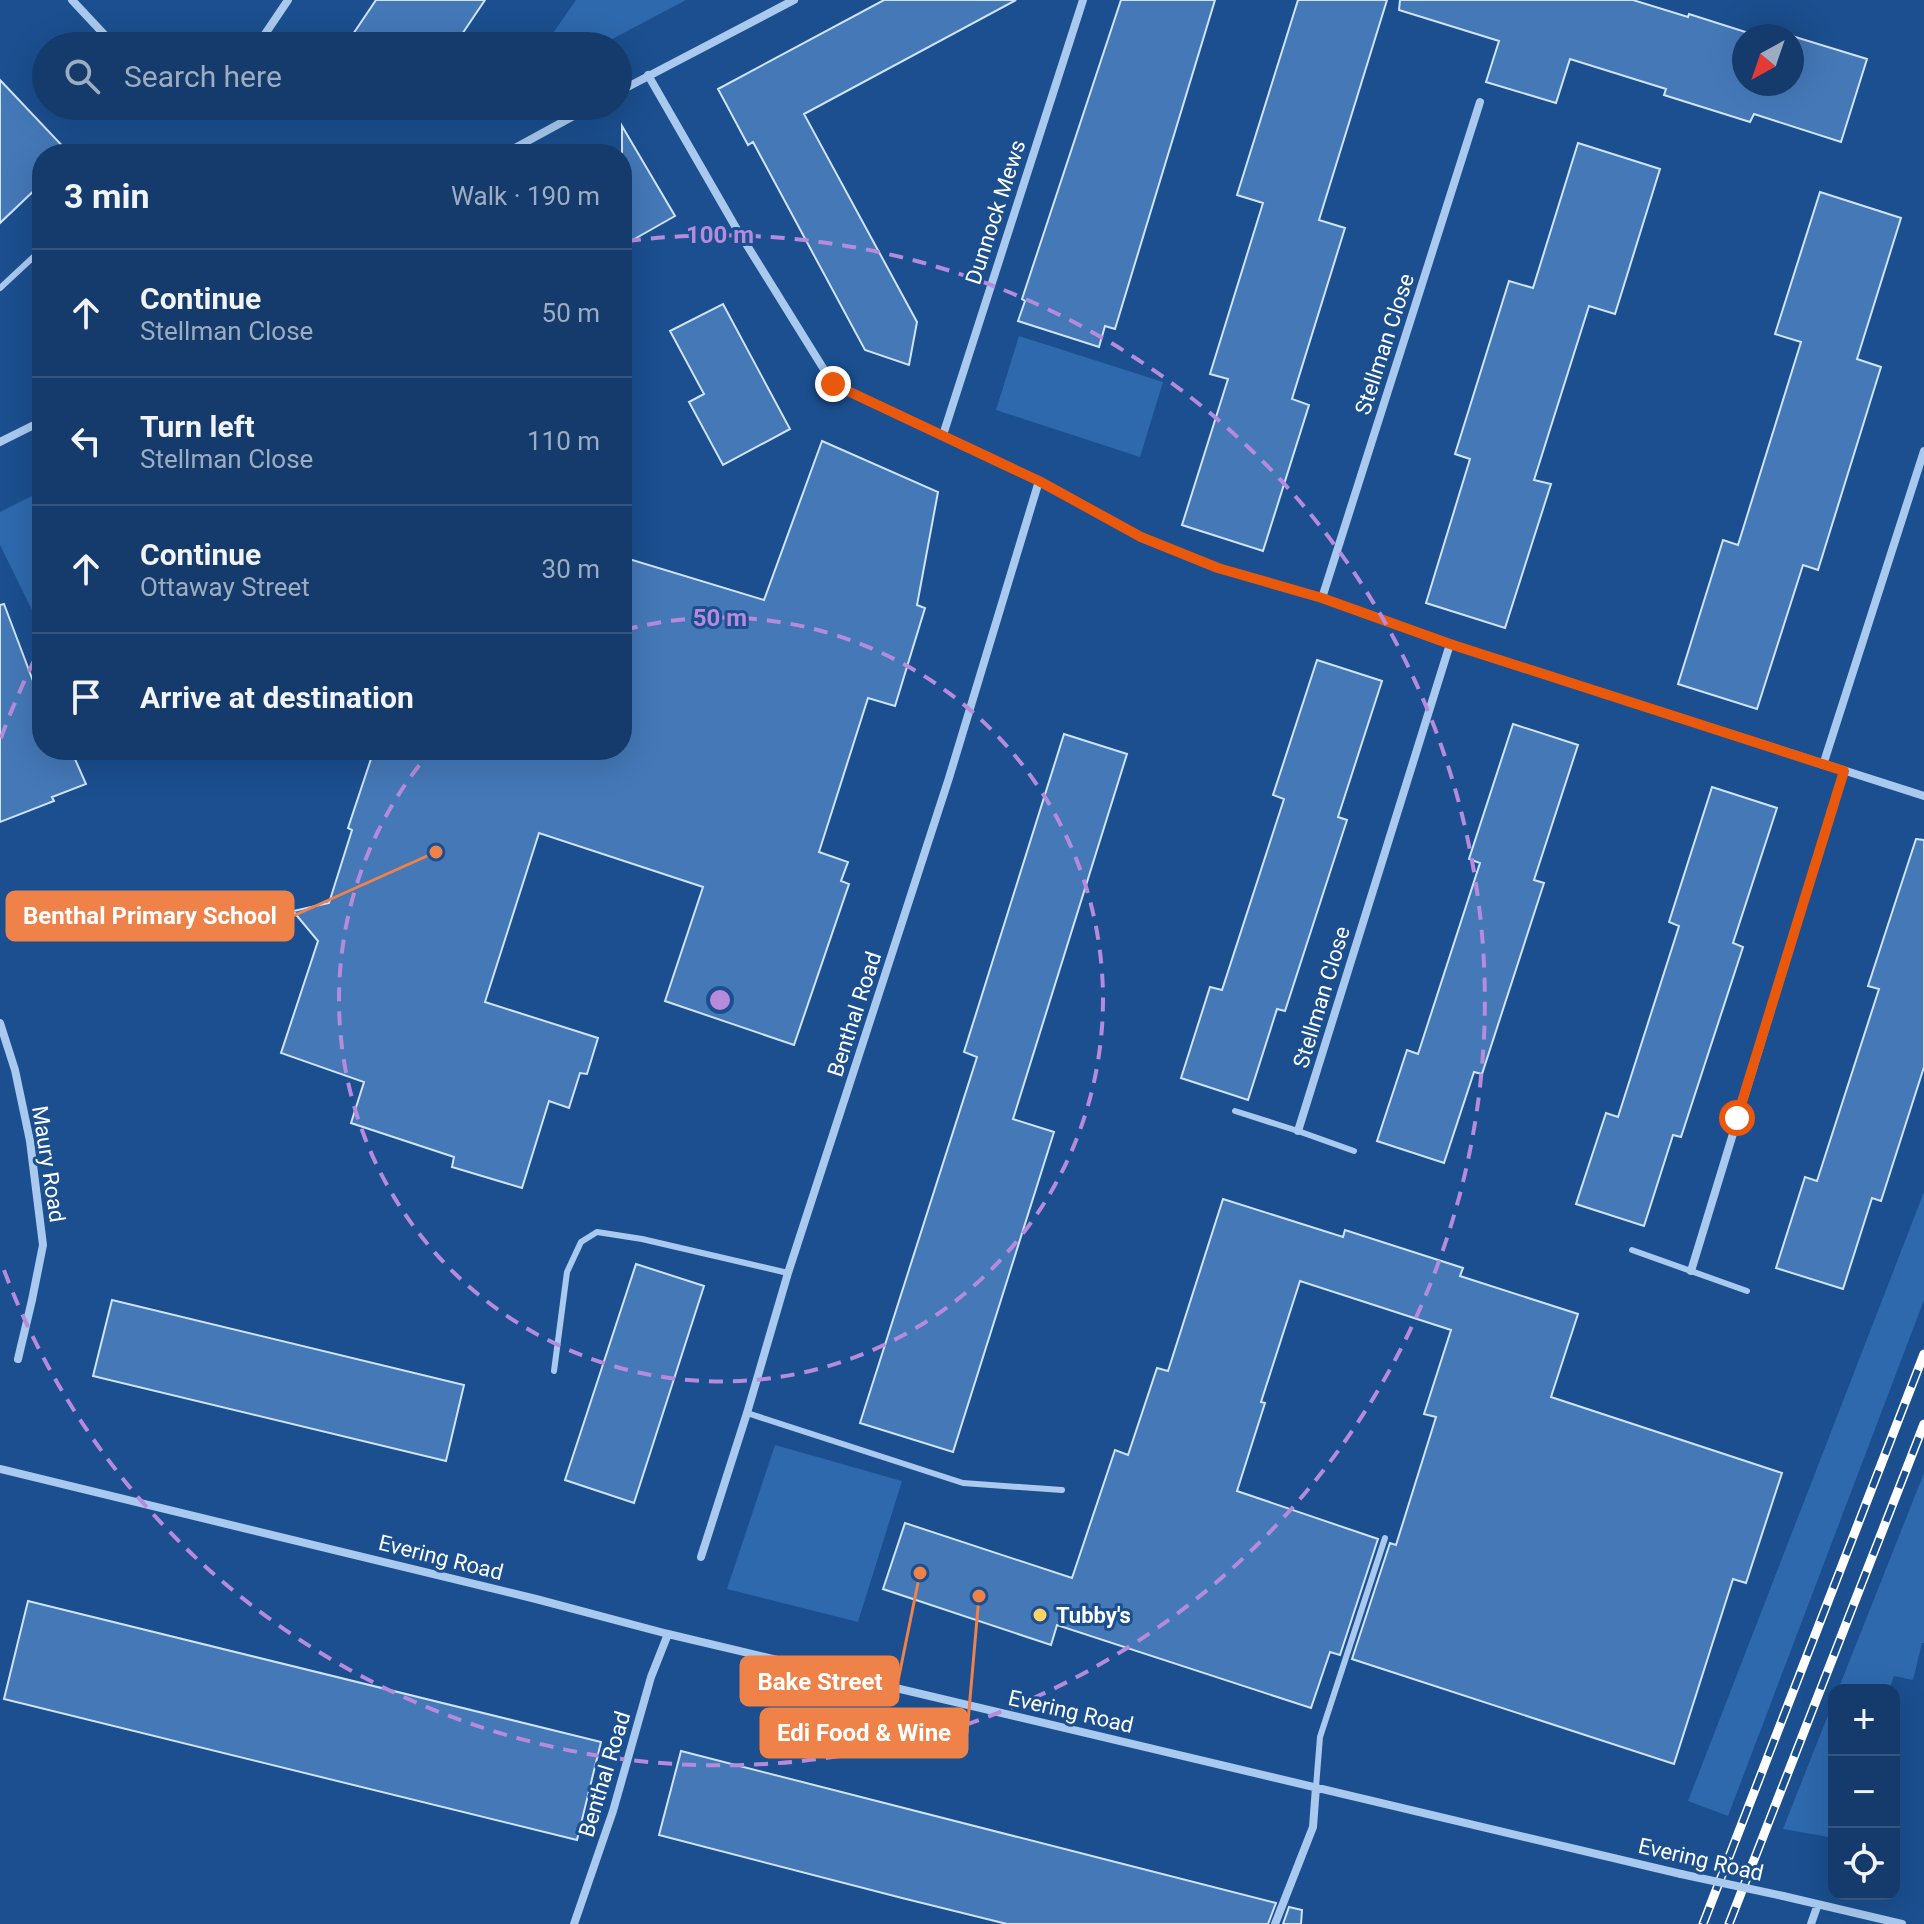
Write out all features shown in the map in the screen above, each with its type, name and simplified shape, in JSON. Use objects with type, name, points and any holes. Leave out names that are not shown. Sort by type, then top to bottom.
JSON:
[{"type":"street","points":[[72,0],[102,32]]},
{"type":"street","points":[[266,32],[288,0]]},
{"type":"street","points":[[632,84],[794,0]]},
{"type":"street","name":"Dunnock Mews","points":[[943,435],[1083,0]]},
{"type":"street","points":[[648,75],[735,226],[833,384],[1039,481],[1141,537],[1218,568],[1322,598],[1450,644],[1924,796]]},
{"type":"street","name":"Stellman Close","points":[[1322,598],[1480,102]]},
{"type":"street","points":[[522,144],[566,120]]},
{"type":"street","points":[[0,442],[32,426]]},
{"type":"street","points":[[1823,765],[1924,451]]},
{"type":"street","name":"Benthal Road","points":[[701,1557],[788,1273],[949,778],[1039,481]]},
{"type":"street","name":"Stellman Close","points":[[1298,1131],[1450,644]]},
{"type":"street","points":[[1691,1271],[1844,771]]},
{"type":"street","name":"Maury Road","points":[[0,1023],[15,1070],[30,1141],[43,1245],[18,1359]]},
{"type":"street","name":"Evering Road","points":[[0,1469],[668,1634],[1902,1924]]},
{"type":"street","name":"Benthal Road","points":[[574,1924],[613,1811],[651,1677],[668,1634]]},
{"type":"street","points":[[1275,1924],[1313,1827],[1316,1787]]},
{"type":"street","points":[[1811,1924],[1818,1904]]},
{"type":"lane","points":[[0,288],[32,258]]},
{"type":"lane","points":[[1235,1111],[1354,1151]]},
{"type":"lane","points":[[554,1371],[567,1272],[581,1242],[597,1232],[642,1239],[788,1273]]},
{"type":"lane","points":[[1632,1250],[1747,1291]]},
{"type":"lane","points":[[747,1413],[957,1482],[1062,1490]]},
{"type":"lane","points":[[1316,1787],[1320,1737],[1385,1538]]},
{"type":"shaded area","points":[[576,0],[686,0],[625,32],[554,32]]},
{"type":"shaded area","points":[[1019,336],[1163,382],[1140,457],[996,410]]},
{"type":"shaded area","points":[[32,496],[32,610],[0,545],[0,512]]},
{"type":"shaded area","points":[[1924,1192],[1924,1300],[1728,1816],[1688,1801]]},
{"type":"shaded area","points":[[775,1445],[902,1481],[858,1622],[727,1589]]},
{"type":"shaded area","points":[[1924,1473],[1924,1643],[1913,1680],[1894,1676],[1891,1684],[1840,1684]]},
{"type":"shaded area","points":[[1828,1715],[1828,1837],[1783,1829]]},
{"type":"building","points":[[376,0],[485,0],[463,32],[354,32]]},
{"type":"building","points":[[884,0],[1016,0],[804,114],[917,322],[909,365],[865,350],[753,142],[748,145],[718,89]]},
{"type":"building","points":[[1121,0],[1215,0],[1115,329],[1105,326],[1099,347],[1018,321],[1025,301],[1022,299]]},
{"type":"building","points":[[1298,0],[1387,0],[1319,220],[1345,228],[1292,399],[1309,405],[1263,551],[1182,525],[1228,379],[1210,374],[1263,203],[1237,195]]},
{"type":"building","points":[[1400,0],[1633,0],[1688,17],[1689,14],[1732,28],[1732,96],[1804,96],[1804,40],[1867,59],[1841,142],[1754,114],[1750,122],[1664,95],[1666,89],[1570,59],[1556,103],[1486,82],[1499,41],[1399,10]]},
{"type":"building","points":[[0,80],[32,114],[32,120],[38,120],[61,144],[32,144],[32,193],[0,223]]},
{"type":"building","points":[[622,126],[675,216],[632,240],[632,144],[622,144]]},
{"type":"building","points":[[1578,143],[1660,169],[1615,314],[1589,306],[1534,480],[1551,484],[1505,628],[1426,603],[1470,459],[1455,454],[1509,281],[1533,288]]},
{"type":"building","points":[[1820,192],[1901,218],[1857,359],[1881,367],[1818,570],[1803,565],[1757,709],[1678,684],[1723,540],[1738,545],[1801,342],[1775,334]]},
{"type":"building","points":[[723,304],[790,429],[723,465],[689,402],[704,394],[670,331]]},
{"type":"building","points":[[822,441],[938,492],[917,605],[925,608],[895,706],[868,698],[819,852],[848,862],[841,881],[849,884],[794,1045],[665,1001],[703,887],[539,833],[485,1002],[598,1038],[587,1074],[580,1073],[569,1108],[549,1101],[522,1188],[452,1167],[454,1157],[351,1123],[364,1082],[281,1053],[318,941],[293,911],[329,903],[352,830],[348,828],[371,760],[632,760],[632,560],[764,600]]},
{"type":"building","points":[[4,604],[32,678],[32,760],[75,760],[86,784],[52,797],[54,801],[0,822],[0,605]]},
{"type":"building","points":[[1317,660],[1382,681],[1338,817],[1347,820],[1285,1011],[1277,1009],[1248,1100],[1181,1078],[1210,987],[1222,990],[1284,799],[1273,795]]},
{"type":"building","points":[[1513,724],[1578,745],[1534,880],[1544,883],[1482,1074],[1474,1072],[1444,1163],[1377,1141],[1407,1050],[1418,1054],[1480,863],[1469,859]]},
{"type":"building","points":[[1064,734],[1127,754],[1013,1119],[1054,1132],[953,1452],[860,1423],[977,1057],[964,1052]]},
{"type":"building","points":[[1712,787],[1777,808],[1733,943],[1743,947],[1681,1137],[1673,1135],[1644,1226],[1576,1204],[1606,1113],[1618,1117],[1679,926],[1669,922]]},
{"type":"building","points":[[1916,839],[1924,840],[1924,1067],[1881,1201],[1872,1198],[1843,1289],[1776,1268],[1805,1177],[1817,1181],[1879,989],[1868,986]]},
{"type":"building","points":[[1223,1199],[1343,1237],[1345,1230],[1463,1268],[1460,1276],[1578,1314],[1551,1397],[1782,1473],[1746,1583],[1733,1579],[1674,1764],[1352,1659],[1390,1543],[1396,1545],[1436,1417],[1424,1414],[1451,1330],[1300,1281],[1261,1402],[1265,1403],[1237,1491],[1378,1539],[1340,1655],[1330,1652],[1311,1708],[1057,1625],[1051,1645],[883,1589],[905,1523],[1072,1578],[1115,1450],[1128,1455],[1157,1368],[1168,1371]]},
{"type":"building","points":[[636,1264],[704,1286],[634,1503],[565,1480]]},
{"type":"building","points":[[112,1300],[464,1385],[446,1461],[93,1376]]},
{"type":"building","points":[[28,1601],[601,1742],[577,1840],[4,1699]]},
{"type":"building","points":[[681,1751],[1276,1903],[1268,1924],[1007,1924],[902,1898],[659,1835]]},
{"type":"building","points":[[1289,1907],[1302,1910],[1301,1924],[1283,1924]]},
{"type":"railway","points":[[1703,1924],[1924,1354]]},
{"type":"railway","points":[[1729,1924],[1924,1424]]},
{"type":"place","name":"Benthal Primary School","points":[[436,852]]},
{"type":"place","name":"Bake Street","points":[[920,1573]]},
{"type":"place","name":"Edi Food & Wine","points":[[979,1596]]},
{"type":"place","name":"Tubby's","points":[[1040,1615]]},
{"type":"route","points":[[833,384],[1039,481],[1141,537],[1218,568],[1322,598],[1450,644],[1844,771],[1737,1118]]}]
